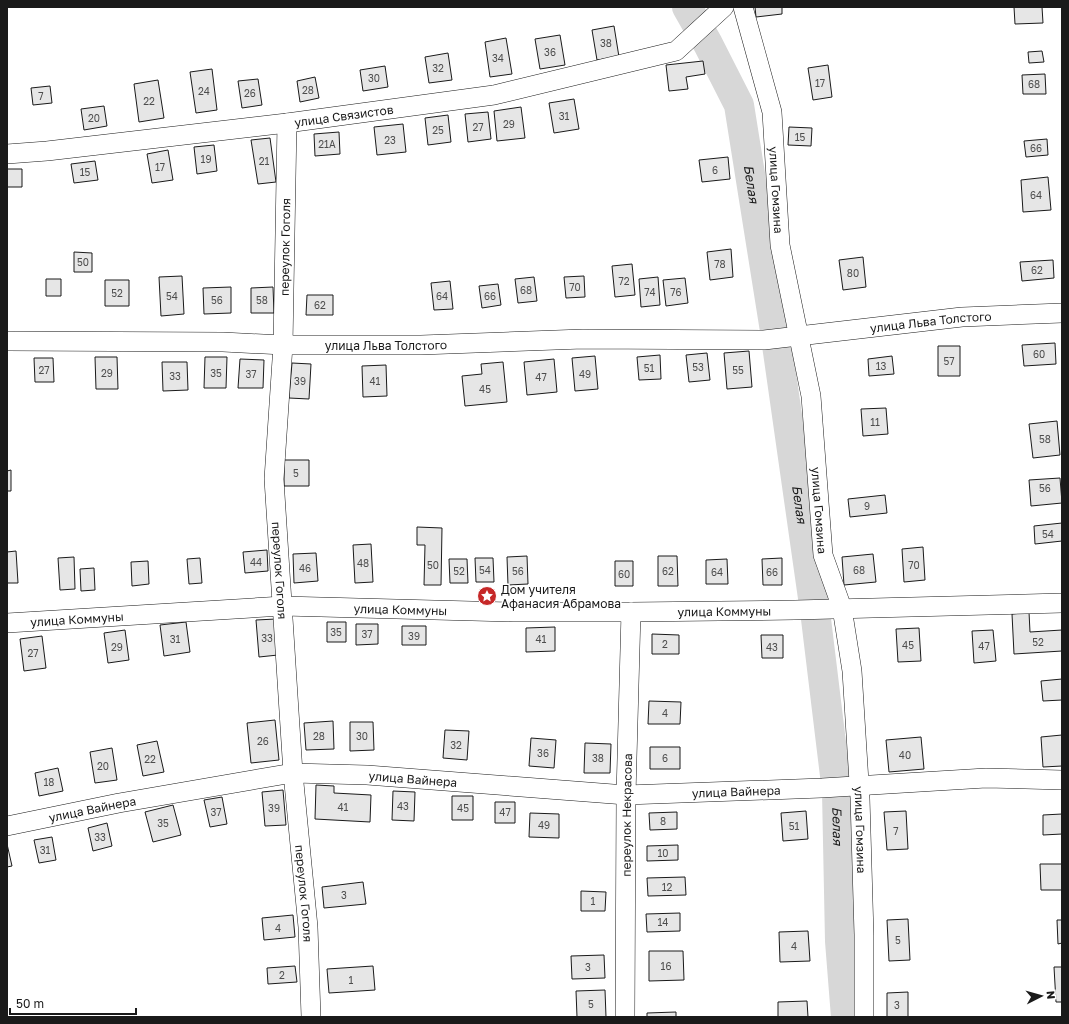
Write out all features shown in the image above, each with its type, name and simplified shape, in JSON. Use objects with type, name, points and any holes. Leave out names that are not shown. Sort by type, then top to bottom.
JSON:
[{"type":"street","name":"улица Связистов","points":[[7,154],[47,151],[288,123],[494,95],[676,51],[724,7]]},
{"type":"street","name":"улица Гомзина","points":[[743,7],[772,112],[780,245],[811,396],[823,555],[842,608],[852,671],[859,786],[864,935],[864,1017]]},
{"type":"street","name":"переулок Гоголя","points":[[288,123],[283,346],[274,479],[293,773],[308,927],[311,1017]]},
{"type":"street","name":"улица Льва Толстого","points":[[7,341],[223,342],[283,346],[421,345],[583,339],[764,340],[962,317],[1062,313]]},
{"type":"street","points":[[842,608],[1062,603]]},
{"type":"street","name":"улица Коммуны","points":[[7,623],[283,606],[513,612],[631,612],[842,608]]},
{"type":"street","name":"переулок Некрасова","points":[[625,1017],[626,795],[631,612]]},
{"type":"street","name":"улица Вайнера","points":[[7,826],[119,803],[293,773],[367,775],[626,795],[859,786]]},
{"type":"street","points":[[859,786],[986,778],[1062,780]]},
{"type":"building","points":[[755,7],[782,7],[782,14],[756,17]]},
{"type":"building","points":[[1014,7],[1042,7],[1043,23],[1015,24]]},
{"type":"building","points":[[614,26],[619,57],[597,60],[592,30]]},
{"type":"building","points":[[560,35],[565,65],[540,69],[535,39]]},
{"type":"building","points":[[506,38],[512,74],[490,77],[485,42]]},
{"type":"building","points":[[1042,51],[1044,62],[1029,63],[1028,52]]},
{"type":"building","points":[[448,53],[452,80],[429,83],[425,57]]},
{"type":"building","points":[[703,61],[705,74],[686,77],[688,89],[669,91],[666,65]]},
{"type":"building","points":[[828,65],[832,97],[813,100],[808,68]]},
{"type":"building","points":[[385,66],[388,87],[363,91],[360,70]]},
{"type":"building","points":[[212,69],[217,110],[196,113],[190,72]]},
{"type":"building","points":[[1045,74],[1046,94],[1023,94],[1022,75]]},
{"type":"building","points":[[315,77],[319,98],[300,102],[297,81]]},
{"type":"building","points":[[258,79],[262,105],[242,108],[238,81]]},
{"type":"building","points":[[158,80],[164,118],[139,122],[134,84]]},
{"type":"building","points":[[50,86],[52,103],[33,105],[31,88]]},
{"type":"building","points":[[574,99],[579,129],[554,133],[549,103]]},
{"type":"building","points":[[104,106],[107,126],[84,130],[81,109]]},
{"type":"building","points":[[521,107],[525,138],[497,141],[494,111]]},
{"type":"building","points":[[488,112],[491,139],[468,142],[465,114]]},
{"type":"building","points":[[448,115],[451,142],[428,145],[425,118]]},
{"type":"building","points":[[403,124],[406,152],[377,155],[374,127]]},
{"type":"building","points":[[789,127],[812,128],[811,146],[788,145]]},
{"type":"building","points":[[339,132],[340,154],[315,156],[314,134]]},
{"type":"building","points":[[270,138],[276,182],[258,184],[251,140]]},
{"type":"building","points":[[1047,139],[1048,155],[1026,157],[1024,141]]},
{"type":"building","points":[[214,145],[217,171],[197,174],[194,147]]},
{"type":"building","points":[[168,150],[173,180],[152,183],[147,154]]},
{"type":"building","points":[[728,157],[730,179],[702,182],[699,160]]},
{"type":"building","points":[[95,161],[98,180],[74,183],[71,164]]},
{"type":"building","points":[[7,169],[22,169],[22,187],[7,187]]},
{"type":"building","points":[[1048,177],[1051,210],[1023,212],[1021,180]]},
{"type":"building","points":[[731,249],[733,277],[710,280],[707,252]]},
{"type":"building","points":[[74,252],[92,253],[92,272],[74,272]]},
{"type":"building","points":[[863,257],[866,287],[843,290],[839,260]]},
{"type":"building","points":[[1053,260],[1054,278],[1022,281],[1020,262]]},
{"type":"building","points":[[632,264],[635,295],[615,297],[612,266]]},
{"type":"building","points":[[182,276],[184,314],[161,316],[159,277]]},
{"type":"building","points":[[584,276],[585,297],[566,298],[564,277]]},
{"type":"building","points":[[534,277],[537,301],[518,303],[515,279]]},
{"type":"building","points":[[658,277],[660,305],[641,307],[639,279]]},
{"type":"building","points":[[685,278],[688,303],[666,306],[663,280]]},
{"type":"building","points":[[46,279],[61,279],[61,296],[46,296]]},
{"type":"building","points":[[105,280],[129,280],[129,306],[105,306]]},
{"type":"building","points":[[450,281],[453,309],[434,310],[431,283]]},
{"type":"building","points":[[498,284],[501,305],[482,308],[479,286]]},
{"type":"building","points":[[231,287],[231,313],[204,314],[203,288]]},
{"type":"building","points":[[273,287],[274,313],[251,313],[251,288]]},
{"type":"building","points":[[307,295],[333,295],[333,315],[306,315]]},
{"type":"building","points":[[1055,343],[1056,364],[1024,366],[1022,345]]},
{"type":"building","points":[[938,346],[960,346],[960,376],[938,376]]},
{"type":"building","points":[[749,351],[752,387],[727,389],[724,353]]},
{"type":"building","points":[[707,353],[710,380],[689,382],[686,355]]},
{"type":"building","points":[[660,355],[661,379],[639,380],[637,357]]},
{"type":"building","points":[[595,356],[598,389],[575,391],[572,358]]},
{"type":"building","points":[[892,356],[894,374],[869,376],[868,359]]},
{"type":"building","points":[[95,357],[117,357],[118,389],[96,389]]},
{"type":"building","points":[[205,357],[227,357],[226,388],[204,388]]},
{"type":"building","points":[[34,358],[53,358],[54,382],[35,382]]},
{"type":"building","points":[[240,359],[264,360],[263,388],[238,388]]},
{"type":"building","points":[[554,359],[557,392],[527,395],[524,362]]},
{"type":"building","points":[[162,362],[187,362],[188,390],[163,391]]},
{"type":"building","points":[[503,362],[507,402],[465,406],[462,376],[482,374],[481,364]]},
{"type":"building","points":[[292,363],[311,364],[309,399],[289,398]]},
{"type":"building","points":[[386,365],[387,396],[363,397],[362,366]]},
{"type":"building","points":[[886,408],[888,434],[863,436],[861,409]]},
{"type":"building","points":[[1057,421],[1060,455],[1033,458],[1029,424]]},
{"type":"building","points":[[284,460],[309,460],[309,486],[284,486]]},
{"type":"building","points":[[11,470],[11,491],[7,491],[7,471]]},
{"type":"building","points":[[1060,478],[1062,503],[1031,506],[1029,480]]},
{"type":"building","points":[[885,495],[887,513],[850,517],[848,499]]},
{"type":"building","points":[[1062,523],[1062,541],[1035,544],[1034,526]]},
{"type":"building","points":[[417,527],[442,528],[441,585],[424,585],[425,545],[417,545]]},
{"type":"building","points":[[371,544],[373,582],[355,583],[353,545]]},
{"type":"building","points":[[923,547],[925,580],[904,582],[902,549]]},
{"type":"building","points":[[267,550],[268,571],[245,573],[243,552]]},
{"type":"building","points":[[16,551],[18,583],[7,583],[7,552]]},
{"type":"building","points":[[316,553],[318,581],[294,583],[293,554]]},
{"type":"building","points":[[873,554],[876,582],[844,585],[842,557]]},
{"type":"building","points":[[527,556],[528,584],[508,585],[507,557]]},
{"type":"building","points":[[658,556],[677,556],[678,586],[658,586]]},
{"type":"building","points":[[74,557],[75,589],[60,590],[58,558]]},
{"type":"building","points":[[200,558],[202,583],[189,584],[187,559]]},
{"type":"building","points":[[475,558],[493,558],[494,582],[476,582]]},
{"type":"building","points":[[782,558],[782,585],[763,585],[762,559]]},
{"type":"building","points":[[449,559],[467,559],[468,583],[450,583]]},
{"type":"building","points":[[727,559],[728,584],[706,584],[706,560]]},
{"type":"building","points":[[148,561],[149,584],[132,586],[131,562]]},
{"type":"building","points":[[615,561],[633,561],[633,586],[615,586]]},
{"type":"building","points":[[94,568],[95,590],[81,591],[80,569]]},
{"type":"building","points":[[1029,612],[1030,632],[1062,630],[1062,651],[1014,654],[1012,614]]},
{"type":"building","points":[[276,619],[278,655],[259,657],[256,620]]},
{"type":"building","points":[[186,622],[190,652],[164,656],[160,625]]},
{"type":"building","points":[[327,622],[346,622],[346,642],[327,642]]},
{"type":"building","points":[[356,624],[378,624],[378,644],[356,645]]},
{"type":"building","points":[[402,626],[426,626],[426,645],[402,645]]},
{"type":"building","points":[[555,627],[555,651],[526,652],[526,628]]},
{"type":"building","points":[[919,628],[921,661],[898,662],[896,629]]},
{"type":"building","points":[[125,630],[129,660],[108,663],[104,633]]},
{"type":"building","points":[[993,630],[996,661],[974,663],[972,631]]},
{"type":"building","points":[[652,634],[679,635],[679,654],[652,654]]},
{"type":"building","points":[[761,635],[783,635],[783,658],[762,658]]},
{"type":"building","points":[[42,636],[46,668],[24,671],[20,639]]},
{"type":"building","points":[[1062,679],[1062,700],[1043,701],[1041,681]]},
{"type":"building","points":[[649,701],[681,702],[680,724],[648,724]]},
{"type":"building","points":[[275,720],[279,760],[251,763],[247,723]]},
{"type":"building","points":[[333,721],[334,749],[306,750],[304,723]]},
{"type":"building","points":[[350,722],[373,722],[374,750],[350,751]]},
{"type":"building","points":[[445,730],[469,731],[467,760],[443,758]]},
{"type":"building","points":[[1062,735],[1062,766],[1043,767],[1041,737]]},
{"type":"building","points":[[921,737],[924,769],[889,772],[886,740]]},
{"type":"building","points":[[531,738],[556,740],[554,768],[529,766]]},
{"type":"building","points":[[157,741],[164,772],[143,776],[137,745]]},
{"type":"building","points":[[585,743],[611,744],[610,773],[584,773]]},
{"type":"building","points":[[650,747],[680,747],[680,769],[650,769]]},
{"type":"building","points":[[112,748],[117,780],[95,783],[90,752]]},
{"type":"building","points":[[58,768],[63,791],[39,796],[35,773]]},
{"type":"building","points":[[316,785],[334,786],[334,793],[371,795],[370,822],[315,819]]},
{"type":"building","points":[[283,790],[286,825],[265,826],[262,792]]},
{"type":"building","points":[[393,791],[415,792],[414,821],[392,820]]},
{"type":"building","points":[[452,796],[473,796],[473,820],[452,820]]},
{"type":"building","points":[[222,797],[227,824],[210,827],[204,800]]},
{"type":"building","points":[[495,802],[515,802],[515,823],[495,823]]},
{"type":"building","points":[[173,805],[181,835],[153,842],[145,812]]},
{"type":"building","points":[[806,811],[808,839],[783,841],[781,813]]},
{"type":"building","points":[[906,811],[908,849],[887,850],[884,812]]},
{"type":"building","points":[[677,812],[677,829],[650,830],[649,813]]},
{"type":"building","points":[[530,813],[559,814],[559,838],[529,837]]},
{"type":"building","points":[[1062,814],[1062,834],[1043,835],[1043,815]]},
{"type":"building","points":[[107,823],[112,846],[93,851],[88,828]]},
{"type":"building","points":[[52,837],[56,860],[39,863],[34,840]]},
{"type":"building","points":[[7,844],[12,866],[7,867]]},
{"type":"building","points":[[678,845],[678,860],[647,861],[647,846]]},
{"type":"building","points":[[1040,864],[1062,864],[1062,890],[1041,890]]},
{"type":"building","points":[[685,877],[686,895],[648,896],[647,878]]},
{"type":"building","points":[[363,882],[366,904],[324,908],[322,887]]},
{"type":"building","points":[[581,891],[606,892],[605,911],[581,911]]},
{"type":"building","points":[[680,913],[680,931],[647,932],[646,914]]},
{"type":"building","points":[[293,915],[295,937],[264,940],[262,918]]},
{"type":"building","points":[[908,919],[910,960],[889,961],[887,920]]},
{"type":"building","points":[[1057,920],[1062,920],[1062,943],[1058,944]]},
{"type":"building","points":[[808,931],[810,961],[780,962],[779,932]]},
{"type":"building","points":[[649,951],[683,951],[684,980],[649,981]]},
{"type":"building","points":[[604,955],[605,978],[572,979],[571,956]]},
{"type":"building","points":[[295,966],[297,982],[268,984],[267,968]]},
{"type":"building","points":[[373,966],[375,990],[329,993],[327,969]]},
{"type":"building","points":[[1054,967],[1062,967],[1062,1002],[1056,1002]]},
{"type":"building","points":[[605,990],[606,1017],[577,1017],[576,991]]},
{"type":"building","points":[[908,992],[908,1017],[887,1017],[887,993]]},
{"type":"building","points":[[807,1001],[808,1017],[778,1017],[778,1002]]},
{"type":"building","points":[[676,1012],[676,1017],[647,1017],[647,1013]]},
{"type":"waterway","name":"Белая","points":[[687,7],[708,44],[739,105],[775,331],[816,619],[837,792],[840,941],[846,1017]]},
{"type":"place","name":"Дом учителя Афанасия Абрамова","points":[[487,596]]}]
